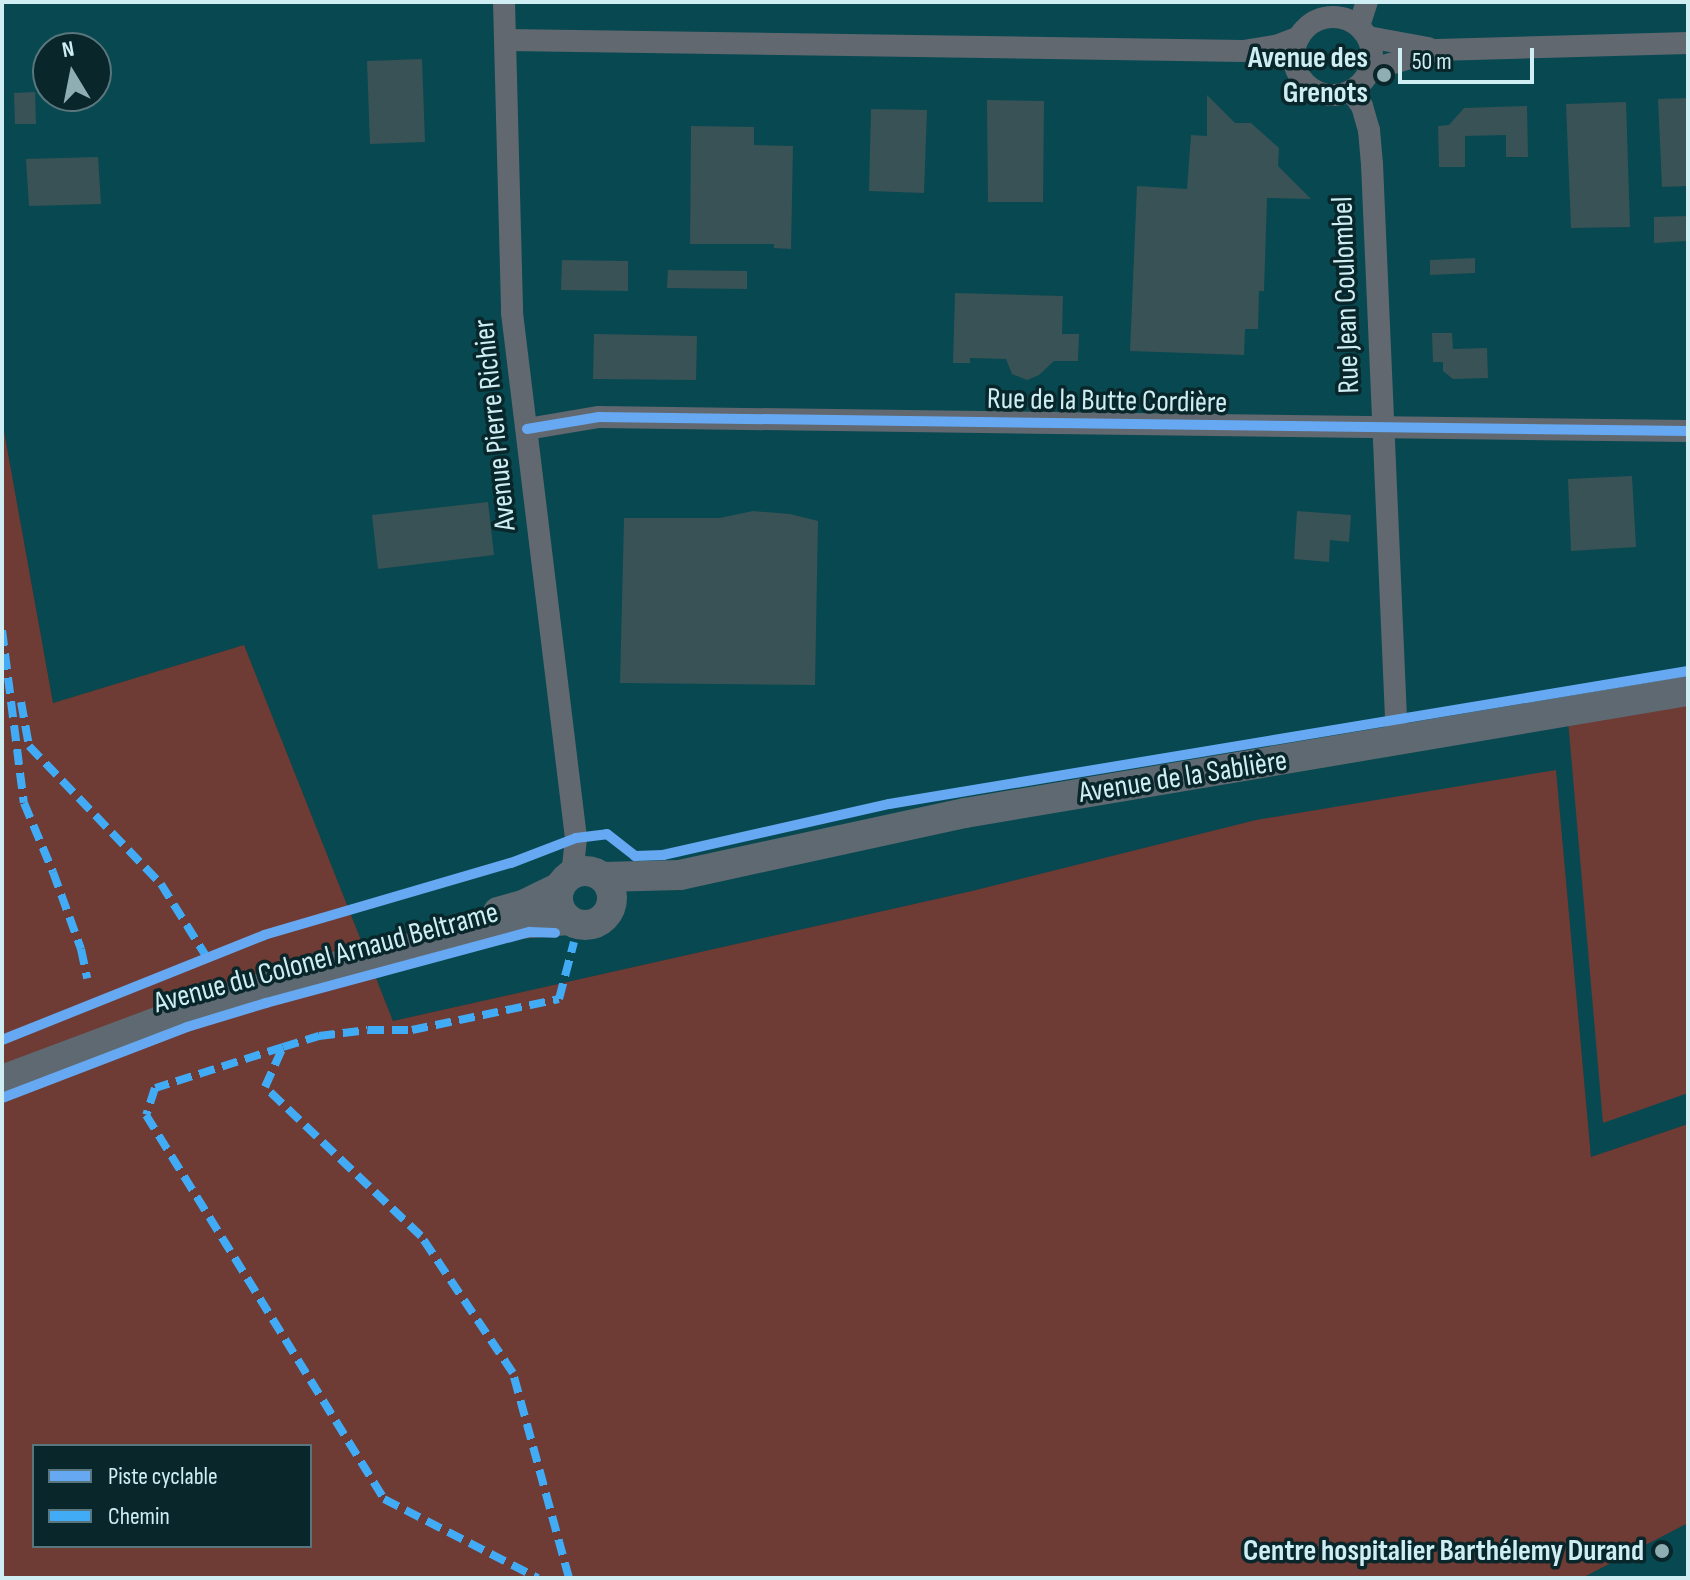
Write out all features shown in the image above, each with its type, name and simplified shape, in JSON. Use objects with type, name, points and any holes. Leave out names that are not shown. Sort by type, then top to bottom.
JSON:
[{"type":"main road","name":"Avenue de la Sablière","points":[[581,877],[680,875],[965,813],[1688,691]]},
{"type":"main road","name":"Avenue de la Sablière","points":[[611,906],[680,875]]},
{"type":"main road","points":[[581,877],[612,893],[611,906],[593,924],[569,920],[559,905],[581,877]]},
{"type":"main road","name":"Avenue du Colonel Arnaud Beltrame","points":[[2,1061],[235,976],[501,912],[581,877]]},
{"type":"main road","name":"Avenue du Colonel Arnaud Beltrame","points":[[2,1080],[159,1021],[313,972],[504,925],[569,920]]},
{"type":"street","name":"Avenue Pierre Richier","points":[[504,2],[512,313],[581,877]]},
{"type":"street","points":[[505,40],[1243,51],[1276,46],[1299,37],[1317,20],[1330,17],[1355,2]]},
{"type":"street","points":[[1243,51],[1297,72],[1316,91],[1329,95],[1351,91],[1370,70],[1372,57],[1364,32],[1367,2]]},
{"type":"street","points":[[1330,17],[1364,32],[1437,50]]},
{"type":"street","points":[[1297,72],[1294,50],[1299,37]]},
{"type":"street","points":[[1370,70],[1437,50],[1688,43]]},
{"type":"street","name":"Rue Jean Coulombel","points":[[1351,91],[1362,106],[1369,130],[1397,742]]},
{"type":"street","name":"Rue de la Butte Cordière","points":[[527,429],[599,417],[1688,431]]},
{"type":"shaded area","points":[[2,2],[1688,2],[1688,1124],[1591,1157],[1556,771],[1256,820],[972,891],[393,1021],[244,645],[53,703],[2,420]]},
{"type":"shaded area","points":[[2,420],[53,703],[244,645],[393,1021],[972,891],[1256,820],[1556,770],[1591,1157],[1688,1124],[1688,1523],[1582,1578],[2,1578]]},
{"type":"shaded area","points":[[1688,670],[1688,1093],[1603,1123],[1568,720]]},
{"type":"shaded area","name":"Centre hospitalier Barthélemy Durand","points":[[1688,1523],[1688,1578],[1582,1578]]},
{"type":"building","points":[[422,59],[425,142],[370,144],[367,61]]},
{"type":"building","points":[[32,92],[32,112],[36,112],[36,124],[15,124],[14,93]]},
{"type":"building","points":[[1207,95],[1235,123],[1251,123],[1279,148],[1278,166],[1311,199],[1267,198],[1264,291],[1259,291],[1258,329],[1245,329],[1244,355],[1130,351],[1137,186],[1187,189],[1191,135],[1207,136]]},
{"type":"building","points":[[1688,98],[1688,186],[1662,187],[1658,99]]},
{"type":"building","points":[[987,100],[1044,101],[1043,202],[988,202]]},
{"type":"building","points":[[1626,102],[1630,227],[1571,228],[1566,104]]},
{"type":"building","points":[[1527,106],[1528,157],[1506,157],[1506,135],[1465,136],[1465,167],[1439,167],[1438,126],[1449,125],[1464,108]]},
{"type":"building","points":[[871,109],[927,110],[924,193],[869,191]]},
{"type":"building","points":[[691,126],[754,127],[754,145],[793,146],[791,249],[774,248],[774,244],[690,244]]},
{"type":"building","points":[[98,157],[101,204],[29,206],[26,159]]},
{"type":"building","points":[[1688,216],[1688,241],[1654,243],[1654,217]]},
{"type":"building","points":[[1475,258],[1475,273],[1430,275],[1430,260]]},
{"type":"building","points":[[562,260],[628,261],[628,291],[561,290]]},
{"type":"building","points":[[668,270],[747,271],[747,289],[667,288]]},
{"type":"building","points":[[955,293],[1063,296],[1062,334],[1079,334],[1078,361],[1054,361],[1039,375],[1027,380],[1012,374],[1006,359],[970,358],[970,363],[953,363]]},
{"type":"building","points":[[1432,333],[1452,333],[1453,349],[1487,348],[1488,378],[1453,379],[1443,371],[1443,362],[1433,362]]},
{"type":"building","points":[[594,334],[697,336],[696,380],[593,379]]},
{"type":"building","points":[[1632,476],[1636,547],[1571,551],[1568,479]]},
{"type":"building","points":[[488,502],[494,555],[378,569],[372,515]]},
{"type":"building","points":[[753,511],[790,514],[818,521],[815,685],[620,683],[624,518],[720,518]]},
{"type":"building","points":[[1297,511],[1351,515],[1349,542],[1330,540],[1329,562],[1294,559]]},
{"type":"marked path","points":[[2,630],[24,803],[81,949],[87,978]]},
{"type":"marked path","points":[[21,702],[29,746],[161,884],[206,956]]},
{"type":"marked path","points":[[569,1578],[513,1373],[421,1236],[265,1087],[283,1047],[319,1036],[368,1030],[412,1030],[559,999],[574,942]]},
{"type":"marked path","points":[[283,1047],[155,1088],[146,1115],[384,1499],[538,1578]]},
{"type":"cycle path","points":[[527,429],[599,417],[1688,431]]},
{"type":"cycle path","points":[[2,1040],[264,935],[511,863],[576,838],[607,834],[635,856],[663,855],[889,804],[1688,671]]},
{"type":"cycle path","points":[[2,1098],[187,1027],[266,1003],[530,932],[555,933]]},
{"type":"place","name":"Avenue des Grenots","points":[[1384,75]]},
{"type":"place","name":"Centre hospitalier Barthélemy Durand","points":[[1662,1551]]}]
